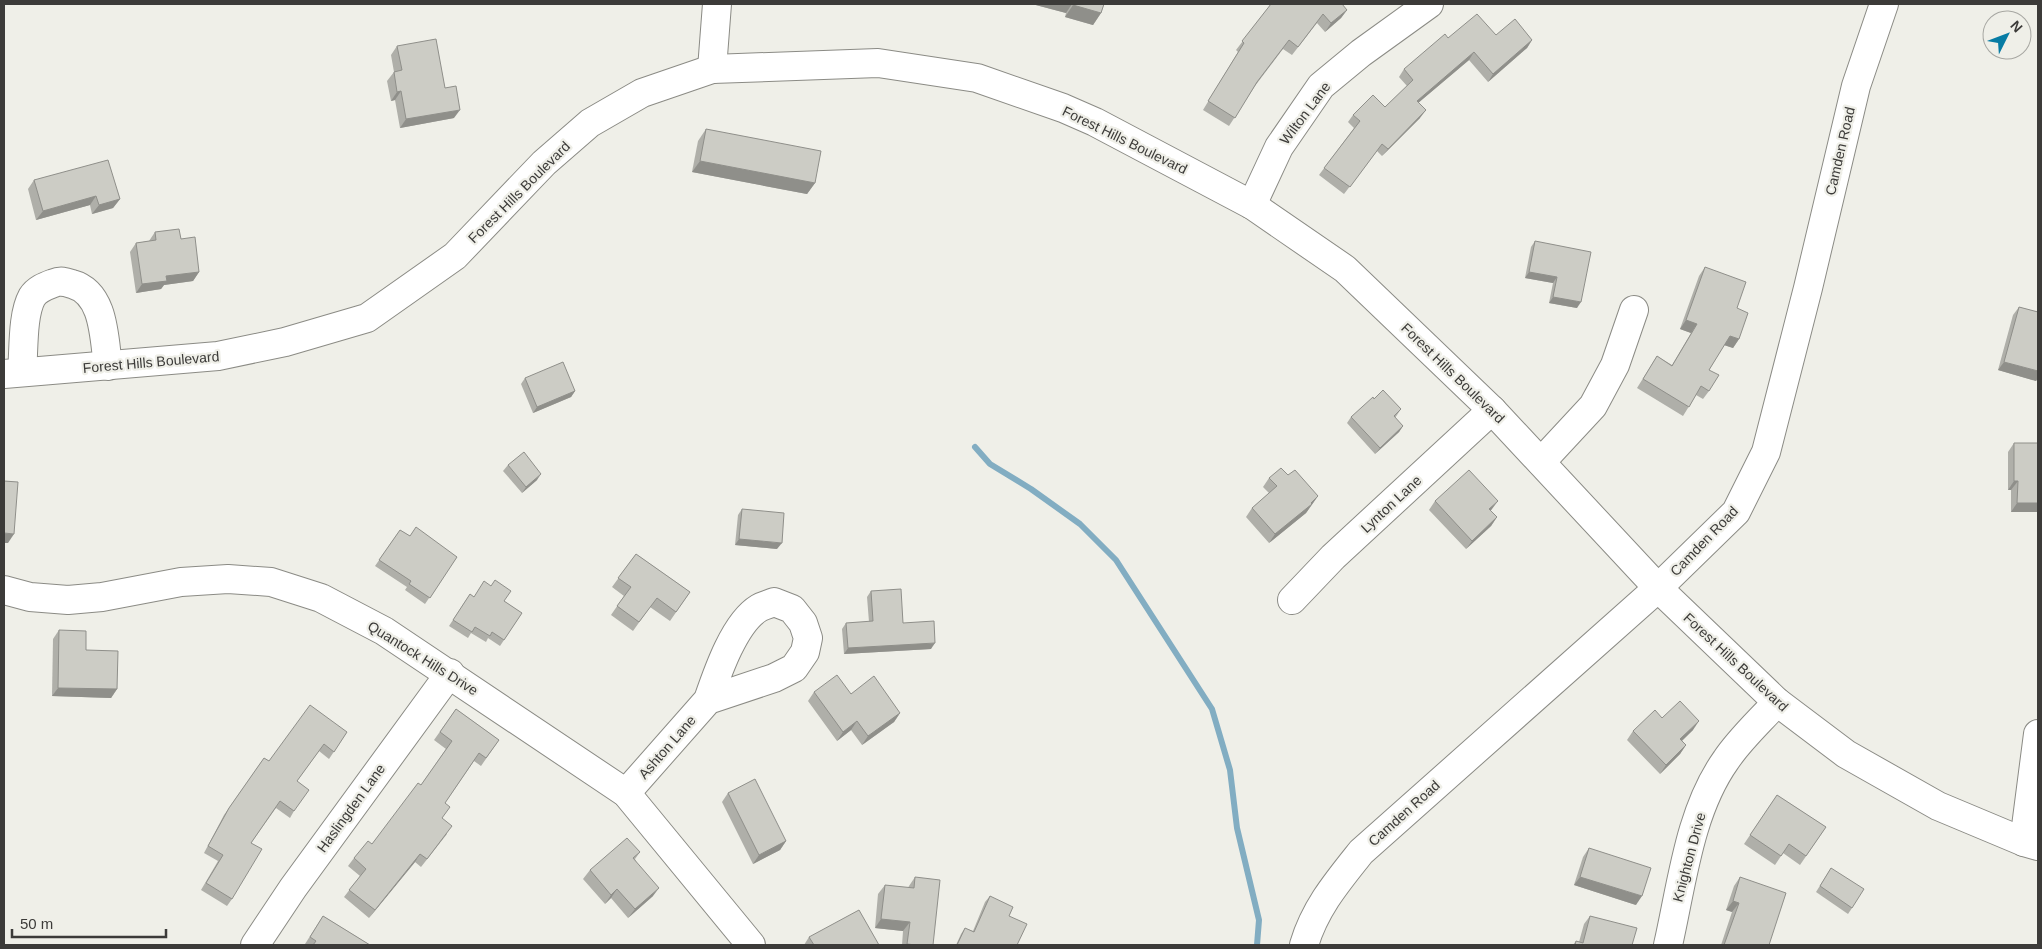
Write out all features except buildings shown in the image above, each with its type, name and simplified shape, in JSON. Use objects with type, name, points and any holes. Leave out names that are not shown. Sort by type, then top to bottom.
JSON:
[{"type":"street","points":[[712,69],[717,4]]},
{"type":"street","name":"Wilton Lane","points":[[1252,205],[1279,147],[1321,86],[1361,53],[1429,4]]},
{"type":"street","name":"Camden Road","points":[[1304,945],[1310,924],[1323,899],[1361,852],[1658,588],[1736,512],[1766,452],[1808,288],[1856,86],[1884,4]]},
{"type":"street","name":"Forest Hills Boulevard","points":[[13,373],[218,356],[285,342],[367,318],[455,256],[544,163],[590,124],[642,93],[712,69],[878,63],[977,78],[1063,108],[1095,122],[1252,205],[1345,269],[1492,410],[1658,588],[1777,702],[1846,754],[1938,806],[2031,844]]},
{"type":"street","points":[[13,373],[28,308],[33,295],[42,288],[59,280],[79,286],[92,297],[101,315],[108,366]]},
{"type":"street","points":[[1540,462],[1593,406],[1615,366],[1634,310]]},
{"type":"street","name":"Lynton Lane","points":[[1292,600],[1333,557],[1492,410]]},
{"type":"street","name":"Quantock Hills Drive","points":[[4,590],[30,597],[68,600],[102,597],[181,582],[228,580],[271,582],[321,598],[384,631],[450,673],[626,793],[751,945]]},
{"type":"street","name":"Haslingden Lane","points":[[255,945],[293,888],[450,673]]},
{"type":"street","name":"Ashton Lane","points":[[626,793],[708,700]]},
{"type":"street","name":"Knighton Drive","points":[[1668,945],[1690,848],[1706,797],[1726,760],[1777,702]]},
{"type":"street","points":[[2031,844],[2038,734]]},
{"type":"waterway","points":[[975,447],[990,464],[1031,489],[1080,524],[1116,560],[1212,709],[1230,770],[1237,828],[1259,920],[1257,945]]}]
